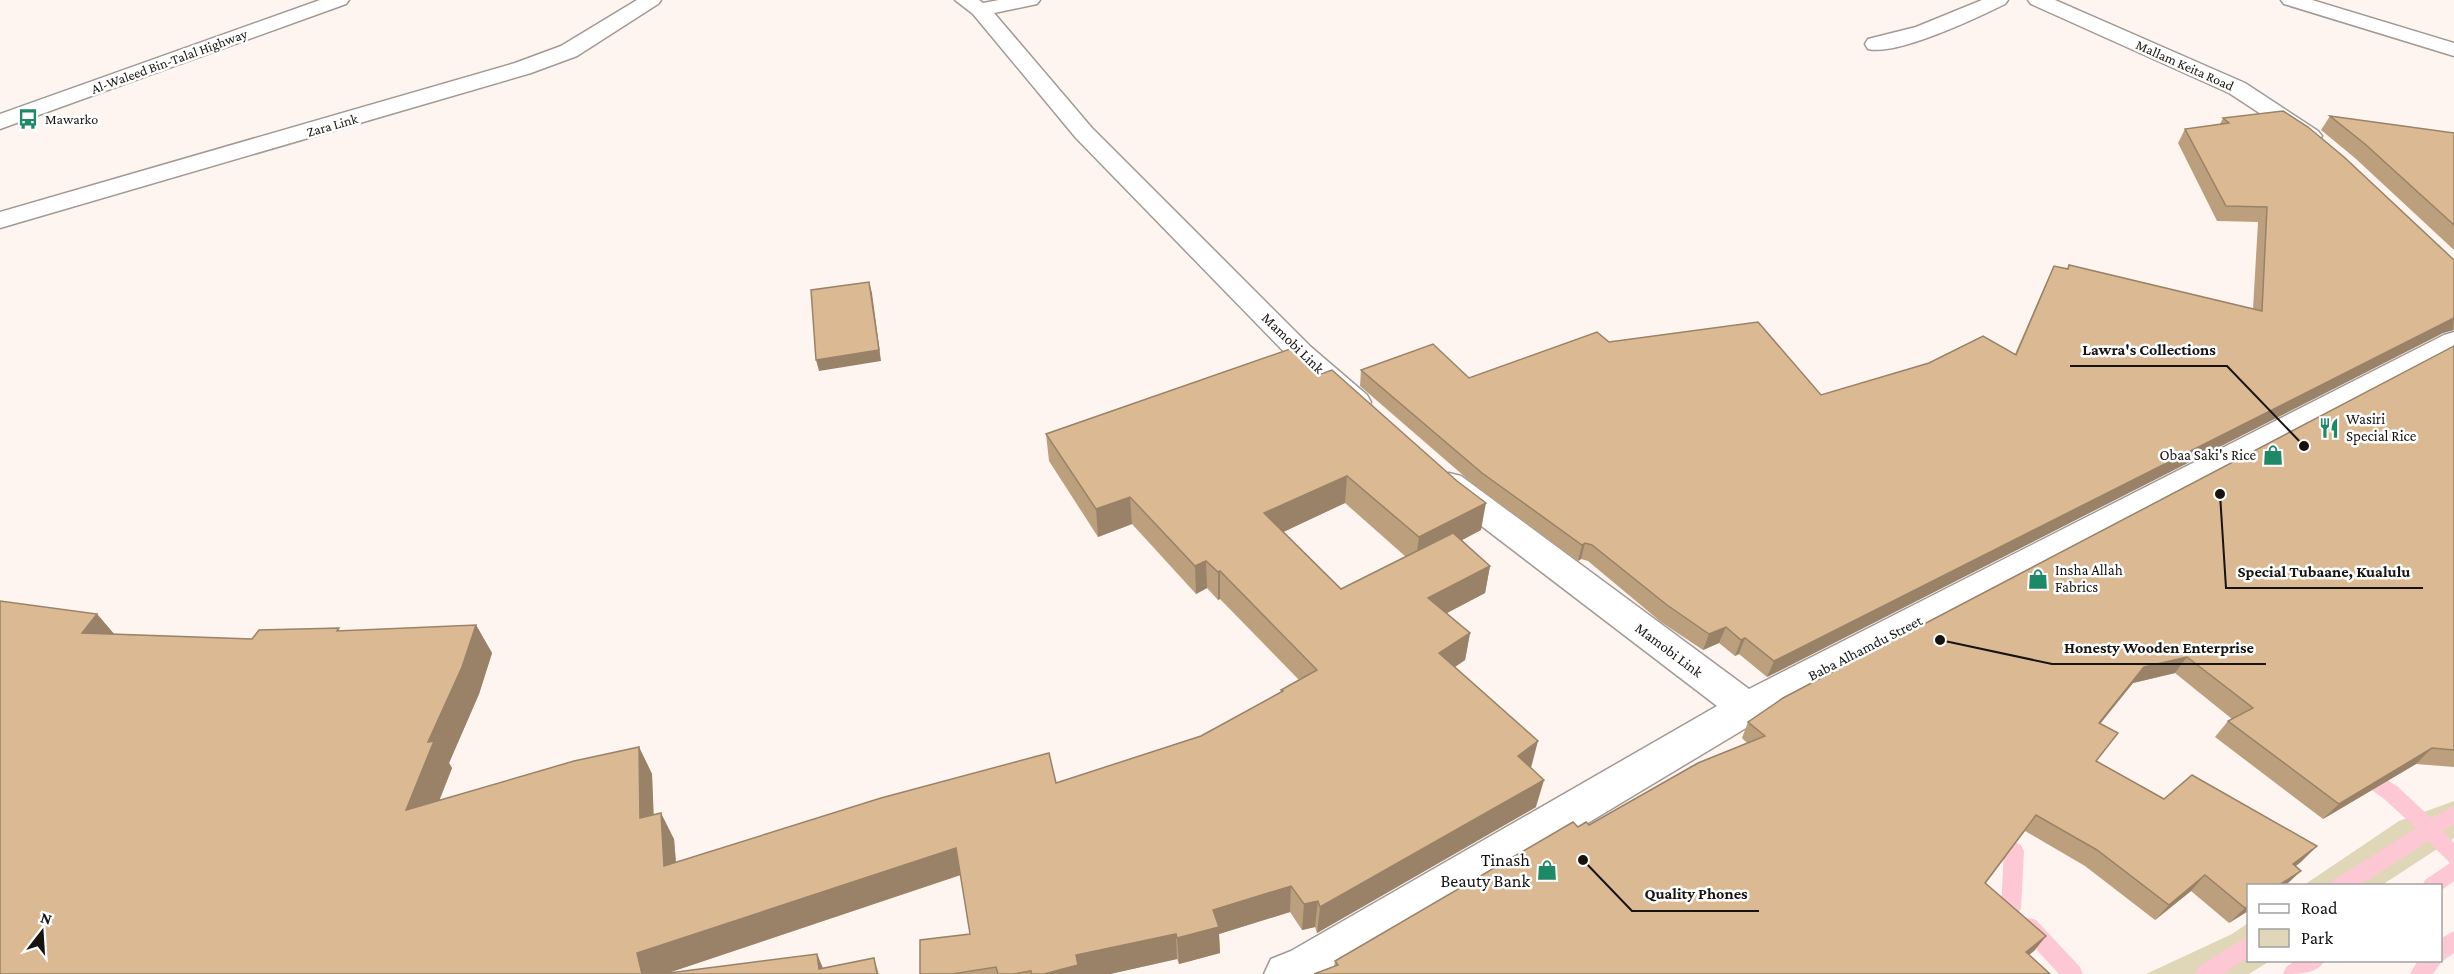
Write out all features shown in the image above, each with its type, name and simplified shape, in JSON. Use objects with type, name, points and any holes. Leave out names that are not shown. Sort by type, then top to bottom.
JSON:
[{"type":"street","name":"Al-Waleed Bin-Talal Highway","points":[[0,122],[339,0]]},
{"type":"street","name":"Zara Link","points":[[0,220],[524,68],[569,51],[651,0]]},
{"type":"street","points":[[972,5],[1030,0]]},
{"type":"street","points":[[1876,44],[1908,37],[1950,22],[1998,0]]},
{"type":"street","name":"Mallam Keita Road","points":[[2038,0],[2237,88],[2309,135],[2327,150]]},
{"type":"street","points":[[2291,0],[2454,50]]},
{"type":"street","name":"Mamobi Link","points":[[972,5],[1084,133],[1301,353],[1379,422]]},
{"type":"street","name":"Baba Alhamdu Street","points":[[1287,974],[1304,968],[1747,708],[2454,341]]},
{"type":"street","name":"Mamobi Link","points":[[1431,468],[1466,499],[1747,708]]},
{"type":"green space","points":[[2454,801],[2454,838],[2384,884],[2305,884],[2399,821]]},
{"type":"green space","points":[[2247,924],[2247,962],[2268,962],[2249,974],[2146,974],[2232,934]]},
{"type":"building","points":[[2283,111],[2308,127],[2344,157],[2454,260],[2454,318],[1774,661],[1745,638],[1741,640],[1726,627],[1709,634],[1667,605],[1592,545],[1585,543],[1582,545],[1482,473],[1361,370],[1433,344],[1469,378],[1597,332],[1609,342],[1758,322],[1821,395],[1929,363],[1983,336],[2016,355],[2054,266],[2068,269],[2069,265],[2262,311],[2267,207],[2226,206],[2185,129],[2229,123],[2223,118]]},
{"type":"building","points":[[2330,116],[2454,133],[2454,225],[2365,144]]},
{"type":"building","points":[[869,282],[879,350],[816,360],[811,290]]},
{"type":"building","points":[[2454,346],[2454,750],[2432,748],[2339,804],[2228,721],[2253,708],[2187,657],[2144,667],[2099,723],[2118,733],[2096,761],[2164,799],[2192,775],[2317,846],[2293,864],[2301,871],[2281,884],[2247,884],[2247,907],[2245,908],[2205,875],[2169,905],[2097,850],[2036,815],[1985,883],[2046,936],[2026,952],[2050,974],[1314,974],[1338,965],[1335,961],[1573,822],[1578,827],[1586,822],[1589,825],[1698,763],[1765,736],[1748,722],[1783,698]]},
{"type":"building","points":[[1293,348],[1321,374],[1332,370],[1457,481],[1486,503],[1419,537],[1347,476],[1264,513],[1341,589],[1453,533],[1490,566],[1428,598],[1470,633],[1439,653],[1538,741],[1518,756],[1544,780],[1320,907],[1318,901],[1304,904],[1291,886],[1213,910],[1219,927],[1177,938],[1176,934],[1076,955],[1078,965],[1044,974],[1031,974],[1031,971],[998,974],[996,967],[952,974],[920,974],[920,940],[970,934],[956,848],[637,953],[642,974],[0,974],[0,601],[97,614],[82,633],[252,639],[259,630],[339,628],[337,631],[476,625],[462,667],[428,742],[434,741],[406,810],[574,761],[639,747],[640,818],[661,813],[664,866],[881,798],[1049,753],[1056,783],[1201,736],[1317,670],[1220,571],[1218,572],[1206,561],[1195,566],[1130,497],[1096,509],[1046,434]]},
{"type":"building","points":[[817,954],[819,969],[874,958],[877,974],[661,974]]},
{"type":"waterway","points":[[2363,774],[2411,809],[2430,829]]},
{"type":"waterway","points":[[2430,829],[2454,814]]},
{"type":"waterway","points":[[2344,884],[2430,829]]},
{"type":"waterway","points":[[2430,829],[2454,856]]},
{"type":"waterway","points":[[2011,908],[2014,851]]},
{"type":"waterway","points":[[2435,884],[2454,870]]},
{"type":"waterway","points":[[2029,927],[2073,974]]},
{"type":"waterway","points":[[2442,951],[2454,940]]},
{"type":"waterway","points":[[2205,974],[2247,947]]},
{"type":"waterway","points":[[2293,974],[2312,962]]},
{"type":"waterway","points":[[2420,974],[2430,962]]},
{"type":"place","name":"Mawarko","points":[[28,119]]},
{"type":"place","name":"Wasiri Special Rice","points":[[2329,428]]},
{"type":"place","name":"Lawra's Collections","points":[[2304,446]]},
{"type":"place","name":"Obaa Saki's Rice","points":[[2273,455]]},
{"type":"place","name":"Special Tubaane, Kualulu","points":[[2220,494]]},
{"type":"place","name":"Insha Allah Fabrics","points":[[2038,579]]},
{"type":"place","name":"Honesty Wooden Enterprise","points":[[1940,640]]},
{"type":"place","name":"Quality Phones","points":[[1583,860]]},
{"type":"place","name":"Tinash Beauty Bank","points":[[1547,870]]}]
